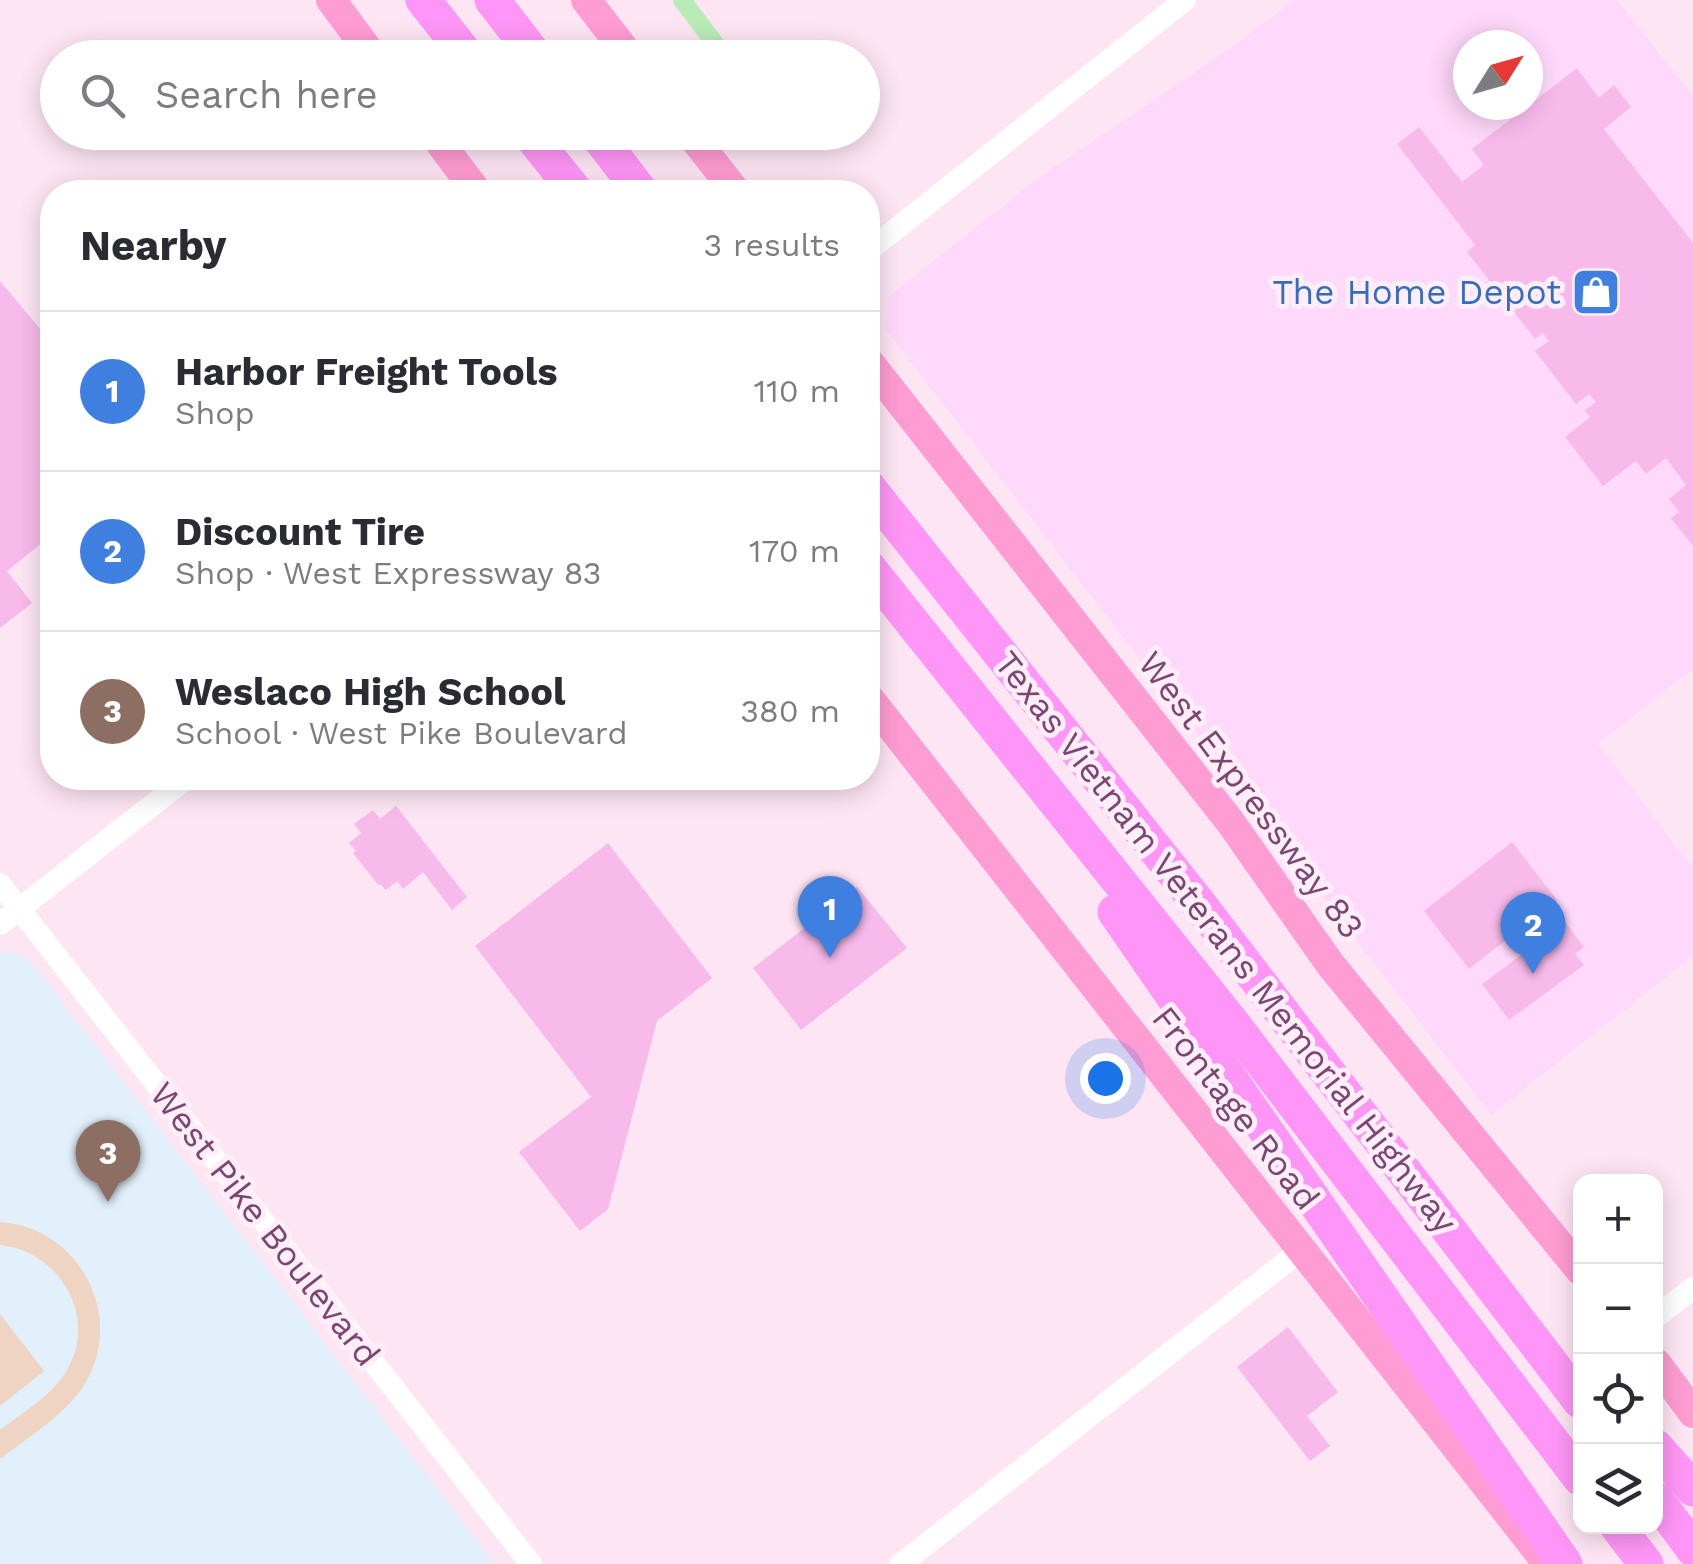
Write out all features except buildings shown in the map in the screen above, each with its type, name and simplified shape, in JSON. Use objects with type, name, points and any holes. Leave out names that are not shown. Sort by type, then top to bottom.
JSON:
[{"type":"highway","points":[[424,0],[455,40]]},
{"type":"highway","points":[[494,0],[524,40]]},
{"type":"highway","points":[[542,150],[566,180]]},
{"type":"highway","points":[[608,150],[632,180]]},
{"type":"highway","name":"Texas Vietnam Veterans Memorial Highway","points":[[880,502],[1372,1127],[1573,1392]]},
{"type":"highway","name":"Texas Vietnam Veterans Memorial Highway","points":[[880,583],[1233,1024],[1573,1469]]},
{"type":"highway","points":[[924,642],[1208,1044],[1564,1564]]},
{"type":"highway","points":[[1372,1127],[1573,1354]]},
{"type":"highway","points":[[1663,1455],[1693,1489]]},
{"type":"highway","points":[[1663,1508],[1693,1549]]},
{"type":"highway","points":[[1623,1534],[1646,1564]]},
{"type":"main road","points":[[330,0],[360,40]]},
{"type":"main road","points":[[586,0],[617,40]]},
{"type":"main road","points":[[446,150],[468,180]]},
{"type":"main road","points":[[702,150],[725,180]]},
{"type":"main road","name":"West Expressway 83","points":[[880,376],[1232,823],[1330,964],[1575,1264]]},
{"type":"main road","points":[[880,392],[904,407]]},
{"type":"main road","name":"Frontage Road","points":[[880,712],[1548,1564]]},
{"type":"main road","points":[[1663,1373],[1693,1413]]},
{"type":"street","points":[[880,242],[1186,0]]},
{"type":"street","points":[[0,924],[172,790]]},
{"type":"street","name":"West Pike Boulevard","points":[[0,884],[531,1564]]},
{"type":"street","points":[[901,1564],[1300,1251]]},
{"type":"street","points":[[1663,1312],[1693,1288]]},
{"type":"shaded area","points":[[1293,0],[1617,0],[1693,96],[1693,669],[1598,744],[1693,868],[1693,956],[1491,1115],[886,330],[889,296],[1041,176],[1238,43]]},
{"type":"shaded area","points":[[10,951],[30,961],[495,1564],[0,1564],[0,954]]},
{"type":"shaded area","points":[[0,1222],[29,1228],[74,1259],[89,1282],[98,1307],[100,1334],[95,1362],[74,1399],[0,1459],[0,1430],[59,1382],[75,1353],[78,1331],[76,1311],[57,1274],[22,1250],[0,1245]]},
{"type":"shaded area","points":[[0,1314],[44,1371],[0,1406]]},
{"type":"waterway","points":[[682,0],[712,40]]},
{"type":"place","name":"The Home Depot","points":[[1596,292]]},
{"type":"place","name":"Harbor Freight Tools","points":[[830,958]]},
{"type":"place","name":"Discount Tire","points":[[1533,974]]},
{"type":"place","name":"Weslaco High School","points":[[108,1202]]}]
